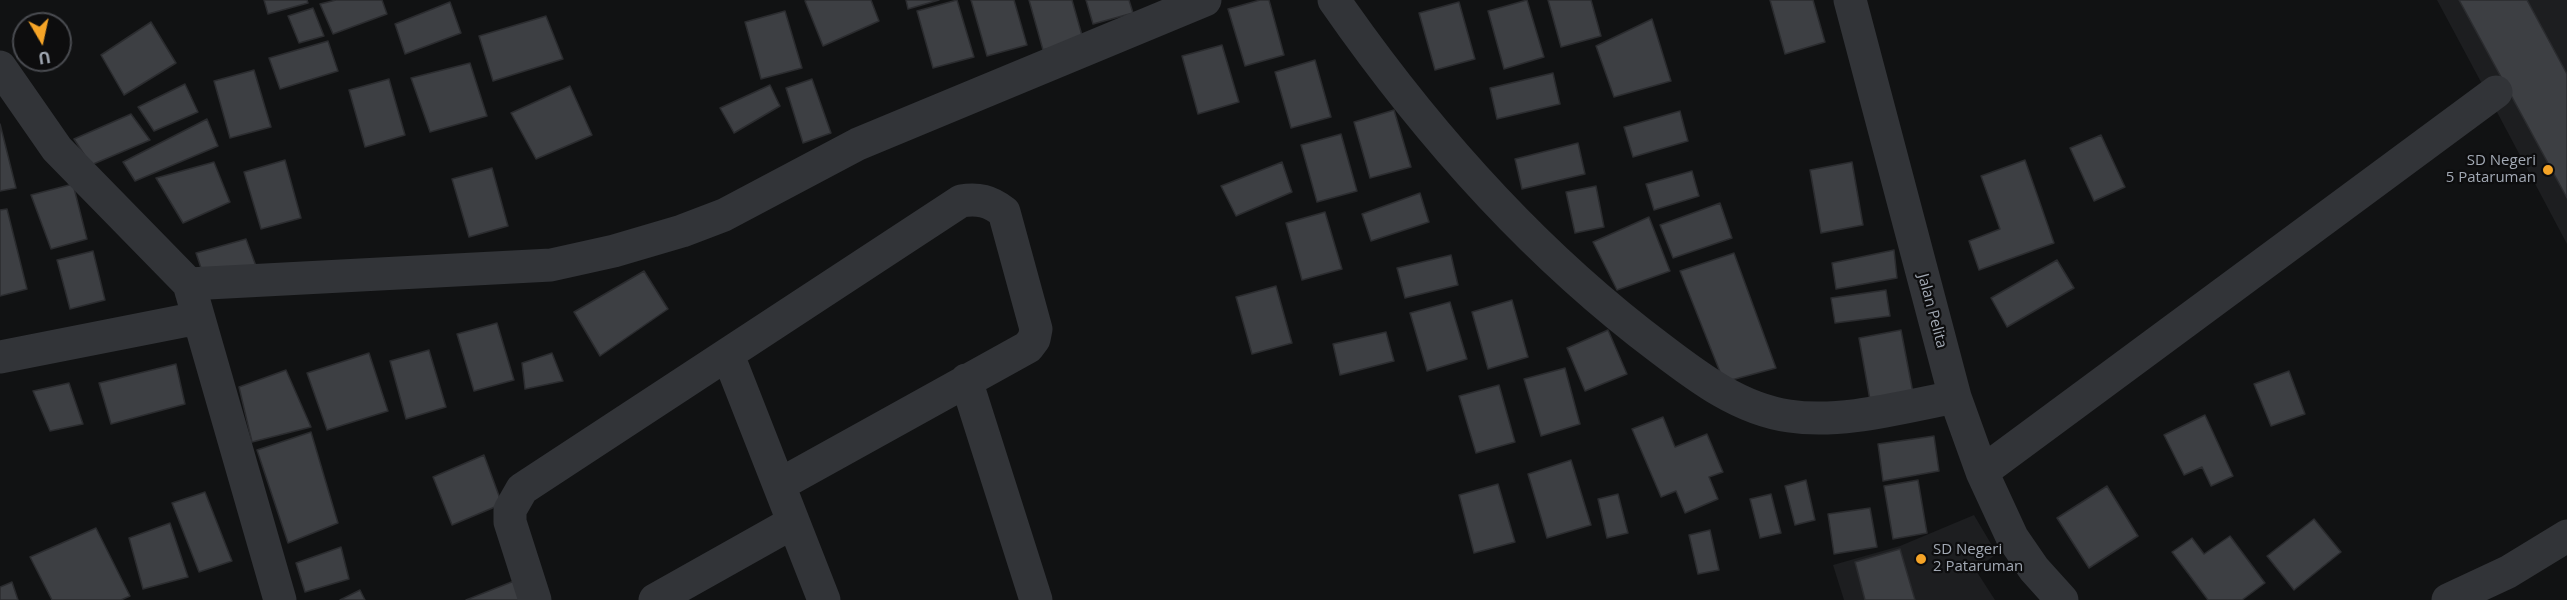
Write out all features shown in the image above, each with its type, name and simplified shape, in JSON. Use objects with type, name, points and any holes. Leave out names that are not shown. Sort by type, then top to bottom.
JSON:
[{"type":"street","points":[[189,284],[551,265],[625,248],[682,231],[724,215],[858,144],[1205,0]]},
{"type":"street","points":[[1334,0],[1373,57],[1428,126],[1486,192],[1617,316],[1697,376],[1742,402],[1789,416],[1853,417],[1955,397]]},
{"type":"street","name":"Jalan Pelita","points":[[1850,0],[1955,397],[1982,472],[2012,537],[2034,569],[2062,600]]},
{"type":"street","points":[[0,67],[57,149],[189,284],[280,600]]},
{"type":"street","points":[[1982,472],[2496,92]]},
{"type":"street","points":[[535,600],[510,522],[510,510],[522,489],[961,201],[974,199],[993,203],[1004,212],[1036,329],[1034,339],[1028,347],[779,485]]},
{"type":"street","points":[[0,357],[198,318]]},
{"type":"street","points":[[728,355],[824,600]]},
{"type":"street","points":[[966,380],[1036,600]]},
{"type":"street","points":[[655,600],[792,523]]},
{"type":"street","points":[[2448,600],[2508,572],[2567,536]]},
{"type":"shaded area","name":"SD Negeri 5 Pataruman","points":[[2437,0],[2567,0],[2567,244],[2489,97]]},
{"type":"shaded area","name":"SD Negeri 2 Pataruman","points":[[1974,515],[1997,554],[1975,569],[1995,600],[1844,600],[1833,565],[1900,546]]},
{"type":"building","points":[[264,0],[307,0],[308,3],[268,14]]},
{"type":"building","points":[[336,0],[382,0],[387,14],[333,34],[320,4]]},
{"type":"building","points":[[871,0],[879,21],[823,46],[805,1]]},
{"type":"building","points":[[906,0],[939,0],[908,9]]},
{"type":"building","points":[[957,0],[974,57],[933,68],[917,11]]},
{"type":"building","points":[[971,0],[1014,0],[1027,45],[987,56]]},
{"type":"building","points":[[1029,0],[1072,0],[1083,39],[1043,50]]},
{"type":"building","points":[[1086,0],[1129,0],[1133,13],[1093,24]]},
{"type":"building","points":[[1260,0],[1269,0],[1284,55],[1245,66],[1228,9]]},
{"type":"building","points":[[1527,0],[1544,57],[1504,69],[1488,11]]},
{"type":"building","points":[[1548,0],[1591,0],[1601,36],[1561,47]]},
{"type":"building","points":[[1770,0],[1813,0],[1825,42],[1785,54]]},
{"type":"building","points":[[2459,0],[2527,0],[2567,74],[2567,198]]},
{"type":"building","points":[[450,2],[461,33],[405,54],[395,24]]},
{"type":"building","points":[[1459,2],[1475,59],[1435,70],[1419,13]]},
{"type":"building","points":[[313,8],[324,36],[299,43],[288,16]]},
{"type":"building","points":[[785,11],[802,68],[761,79],[745,22]]},
{"type":"building","points":[[546,16],[563,59],[493,81],[479,36]]},
{"type":"building","points":[[1652,19],[1671,81],[1614,97],[1596,46]]},
{"type":"building","points":[[151,22],[176,63],[124,95],[101,55]]},
{"type":"building","points":[[328,41],[338,71],[280,89],[269,58]]},
{"type":"building","points":[[1222,45],[1239,102],[1198,114],[1182,56]]},
{"type":"building","points":[[1315,60],[1331,117],[1291,128],[1275,72]]},
{"type":"building","points":[[470,63],[487,116],[430,132],[411,78]]},
{"type":"building","points":[[254,70],[271,127],[230,138],[214,81]]},
{"type":"building","points":[[1553,73],[1560,104],[1497,119],[1490,88]]},
{"type":"building","points":[[389,79],[405,135],[365,147],[349,90]]},
{"type":"building","points":[[812,79],[831,133],[803,143],[786,88]]},
{"type":"building","points":[[185,84],[198,112],[154,131],[138,107]]},
{"type":"building","points":[[770,85],[780,106],[734,133],[720,108]]},
{"type":"building","points":[[570,86],[592,135],[536,159],[511,113]]},
{"type":"building","points":[[1394,110],[1411,167],[1370,178],[1354,122]]},
{"type":"building","points":[[1680,111],[1688,141],[1633,157],[1624,127]]},
{"type":"building","points":[[131,114],[150,140],[91,165],[74,139]]},
{"type":"building","points":[[207,119],[218,146],[135,181],[123,162]]},
{"type":"building","points":[[0,124],[16,188],[0,191]]},
{"type":"building","points":[[1341,134],[1357,191],[1317,202],[1301,145]]},
{"type":"building","points":[[2101,135],[2125,187],[2094,201],[2070,148]]},
{"type":"building","points":[[1578,143],[1585,174],[1522,189],[1515,159]]},
{"type":"building","points":[[285,160],[301,218],[261,229],[244,172]]},
{"type":"building","points":[[2025,160],[2054,243],[1979,270],[1969,241],[2000,229],[1981,176]]},
{"type":"building","points":[[214,162],[230,202],[183,223],[156,178]]},
{"type":"building","points":[[1282,162],[1292,192],[1236,216],[1221,186]]},
{"type":"building","points":[[1852,162],[1863,225],[1821,233],[1810,170]]},
{"type":"building","points":[[492,168],[508,226],[469,237],[452,179]]},
{"type":"building","points":[[1692,171],[1699,196],[1654,210],[1646,184]]},
{"type":"building","points":[[73,184],[87,239],[51,249],[31,195]]},
{"type":"building","points":[[1596,186],[1604,227],[1575,233],[1566,192]]},
{"type":"building","points":[[1420,193],[1429,222],[1371,241],[1362,214]]},
{"type":"building","points":[[1720,203],[1732,238],[1673,258],[1660,225]]},
{"type":"building","points":[[7,209],[27,289],[0,296],[0,210]]},
{"type":"building","points":[[1325,212],[1342,269],[1302,280],[1286,223]]},
{"type":"building","points":[[1649,217],[1670,271],[1617,290],[1593,242]]},
{"type":"building","points":[[246,239],[256,266],[202,271],[196,253]]},
{"type":"building","points":[[1894,250],[1897,278],[1836,289],[1832,263]]},
{"type":"building","points":[[93,251],[105,300],[70,309],[57,260]]},
{"type":"building","points":[[1734,253],[1776,368],[1724,382],[1680,271]]},
{"type":"building","points":[[1451,255],[1458,285],[1405,298],[1397,268]]},
{"type":"building","points":[[2057,260],[2074,288],[2007,327],[1991,298]]},
{"type":"building","points":[[644,271],[668,309],[600,356],[574,312]]},
{"type":"building","points":[[1276,286],[1292,343],[1252,354],[1236,297]]},
{"type":"building","points":[[1886,290],[1890,316],[1835,323],[1831,298]]},
{"type":"building","points":[[1512,300],[1528,357],[1488,369],[1472,312]]},
{"type":"building","points":[[1450,302],[1467,359],[1427,371],[1410,313]]},
{"type":"building","points":[[497,323],[514,380],[474,391],[457,334]]},
{"type":"building","points":[[1608,330],[1627,374],[1585,391],[1567,348]]},
{"type":"building","points":[[1901,330],[1913,393],[1870,400],[1859,338]]},
{"type":"building","points":[[1386,332],[1394,361],[1340,375],[1333,344]]},
{"type":"building","points":[[429,350],[446,407],[406,419],[390,361]]},
{"type":"building","points":[[369,353],[388,411],[327,430],[307,373]]},
{"type":"building","points":[[552,353],[563,381],[525,389],[522,363]]},
{"type":"building","points":[[176,364],[185,404],[111,424],[99,383]]},
{"type":"building","points":[[1565,368],[1580,424],[1541,436],[1524,379]]},
{"type":"building","points":[[286,370],[311,427],[252,442],[239,387]]},
{"type":"building","points":[[2289,371],[2305,414],[2271,426],[2254,384]]},
{"type":"building","points":[[69,383],[83,424],[50,431],[33,391]]},
{"type":"building","points":[[1499,385],[1515,442],[1476,453],[1459,396]]},
{"type":"building","points":[[2205,415],[2233,476],[2211,486],[2202,467],[2184,475],[2164,435]]},
{"type":"building","points":[[1663,417],[1675,447],[1707,434],[1723,472],[1709,477],[1718,499],[1685,513],[1676,491],[1661,497],[1632,429]]},
{"type":"building","points":[[311,432],[338,523],[288,543],[257,450]]},
{"type":"building","points":[[1934,436],[1939,471],[1883,481],[1878,444]]},
{"type":"building","points":[[484,455],[502,504],[452,525],[433,477]]},
{"type":"building","points":[[1571,460],[1591,525],[1547,538],[1528,474]]},
{"type":"building","points":[[1806,480],[1815,520],[1795,525],[1785,486]]},
{"type":"building","points":[[1918,480],[1927,533],[1893,539],[1884,486]]},
{"type":"building","points":[[1498,484],[1515,542],[1474,553],[1459,495]]},
{"type":"building","points":[[2107,486],[2138,536],[2089,568],[2057,518]]},
{"type":"building","points":[[205,492],[232,561],[199,572],[172,503]]},
{"type":"building","points":[[1618,494],[1628,533],[1607,538],[1598,499]]},
{"type":"building","points":[[1771,494],[1781,533],[1760,538],[1750,499]]},
{"type":"building","points":[[1870,508],[1877,547],[1834,554],[1828,514]]},
{"type":"building","points":[[2314,519],[2341,552],[2294,590],[2267,556]]},
{"type":"building","points":[[170,523],[188,577],[143,589],[129,538]]},
{"type":"building","points":[[96,528],[130,596],[121,600],[52,600],[30,557]]},
{"type":"building","points":[[1710,530],[1719,570],[1698,574],[1689,535]]},
{"type":"building","points":[[2230,536],[2265,583],[2242,600],[2208,600],[2172,552],[2192,538],[2204,554]]},
{"type":"building","points":[[341,547],[349,579],[305,592],[296,563]]},
{"type":"building","points":[[1900,549],[1915,600],[1865,600],[1855,562]]},
{"type":"building","points":[[514,581],[520,600],[466,600]]},
{"type":"building","points":[[12,582],[18,600],[0,600],[0,587]]},
{"type":"building","points":[[360,590],[365,600],[340,600]]},
{"type":"place","name":"SD Negeri 5 Pataruman","points":[[2548,170]]},
{"type":"place","name":"SD Negeri 2 Pataruman","points":[[1921,559]]}]
